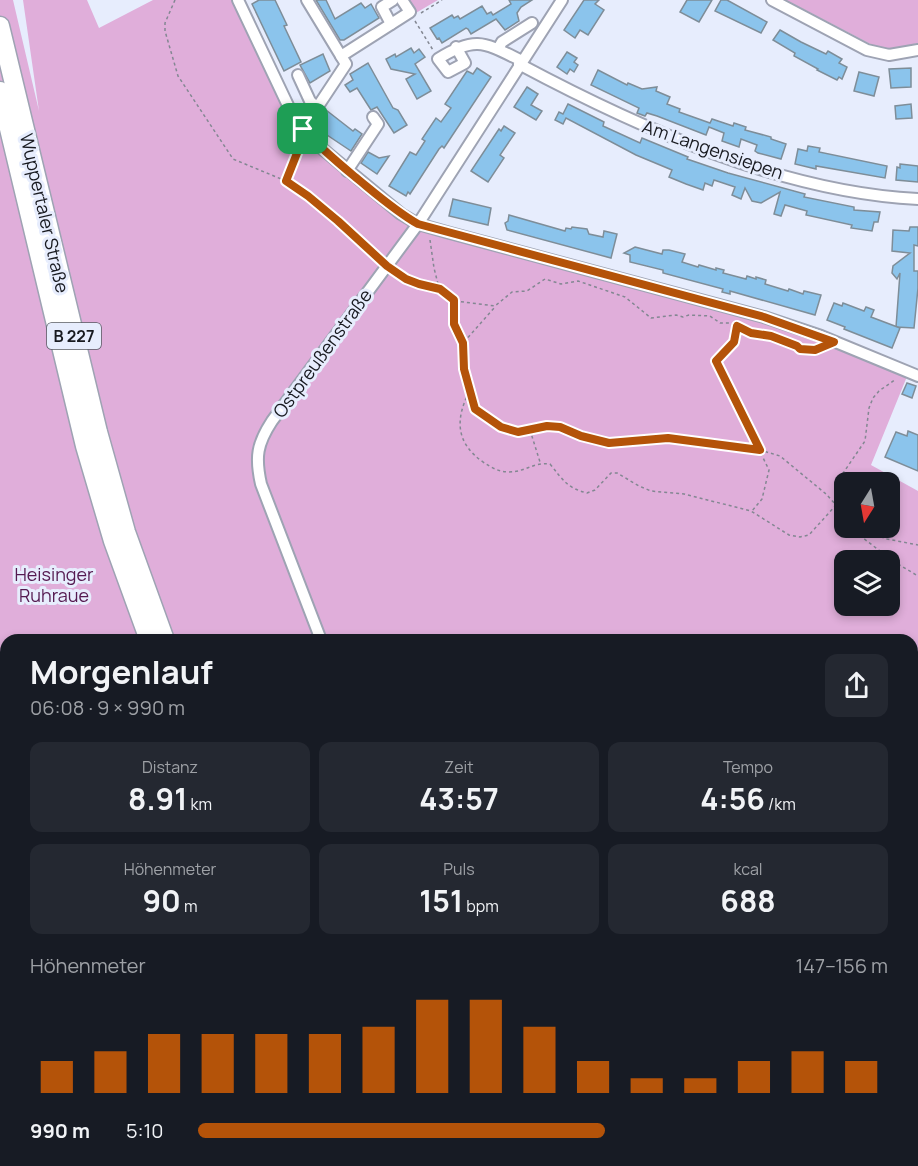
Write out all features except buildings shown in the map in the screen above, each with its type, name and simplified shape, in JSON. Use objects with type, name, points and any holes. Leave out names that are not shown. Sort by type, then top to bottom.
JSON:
[{"type":"main road","name":"Wuppertaler Straße","points":[[0,26],[98,432],[126,532],[163,634]]},
{"type":"main road","name":"Wuppertaler Straße","points":[[0,91],[85,446],[113,541],[147,634]]},
{"type":"street","points":[[238,0],[280,92],[303,129],[314,142],[389,206],[418,224],[764,317],[918,376]]},
{"type":"street","points":[[303,129],[346,64],[307,0]]},
{"type":"street","points":[[391,24],[382,7],[393,0]]},
{"type":"street","points":[[341,56],[410,12],[402,0]]},
{"type":"street","name":"Ostpreußenstraße","points":[[319,634],[261,484],[258,468],[261,439],[418,224],[562,0]]},
{"type":"street","points":[[772,0],[867,50],[890,55],[918,53]]},
{"type":"street","points":[[498,50],[502,42],[532,23]]},
{"type":"street","points":[[456,47],[484,43],[521,62]]},
{"type":"street","name":"Am Langensiepen","points":[[521,62],[581,97],[639,124],[733,159],[839,190],[918,199]]},
{"type":"street","points":[[298,75],[310,101],[317,108]]},
{"type":"street","points":[[347,171],[378,124],[373,117]]},
{"type":"path","points":[[175,0],[165,23],[165,31],[178,76],[233,159],[286,181],[308,196],[387,266],[406,279],[440,289],[454,300],[495,306]]},
{"type":"path","points":[[413,18],[442,0]]},
{"type":"path","points":[[420,29],[433,51]]},
{"type":"path","points":[[286,181],[303,138],[303,129]]},
{"type":"path","points":[[431,227],[430,243],[440,289]]},
{"type":"path","points":[[463,343],[495,306],[512,292],[527,291],[545,279],[561,284],[578,281],[625,297],[651,318],[710,316],[720,323],[729,323],[751,333],[771,336],[800,349],[815,350],[834,342]]},
{"type":"path","points":[[454,300],[454,324],[463,343],[464,369],[470,391],[478,412],[501,427],[518,432],[547,426],[560,427],[581,436],[609,443],[668,438],[760,450],[780,456],[834,503]]},
{"type":"path","points":[[737,326],[734,342],[716,361],[769,470],[762,499],[751,512]]},
{"type":"path","points":[[844,472],[865,441],[869,408],[873,398],[906,371]]},
{"type":"path","points":[[470,391],[460,416],[461,432],[470,450],[494,469],[508,472],[521,471],[531,465],[550,464],[573,490],[587,494],[595,490],[611,473],[617,473],[651,491],[684,494],[751,512],[789,535],[800,537],[809,535],[834,507]]},
{"type":"path","points":[[530,430],[540,463]]},
{"type":"path","points":[[863,538],[893,561],[918,576]]},
{"type":"path","points":[[884,538],[918,545]]},
{"type":"green space","name":"Heisinger Ruhraue","points":[[0,0],[13,0],[39,111],[23,0],[87,0],[99,28],[153,0],[236,0],[291,116],[401,216],[763,319],[908,374],[871,465],[884,472],[834,472],[834,538],[900,538],[900,481],[918,491],[918,634],[0,634]]},
{"type":"green space","points":[[405,0],[438,0],[414,14]]},
{"type":"green space","points":[[786,0],[918,0],[918,43],[889,50],[880,49]]},
{"type":"route","points":[[303,129],[314,142],[389,206],[418,224],[764,317],[834,342],[815,350],[800,349],[771,336],[751,333],[737,326],[734,342],[716,361],[733,400],[760,450],[668,438],[609,443],[581,436],[560,427],[547,426],[526,431],[510,431],[475,409],[464,369],[463,343],[453,320],[454,300],[440,289],[406,279],[387,266],[338,221],[286,181],[303,138],[303,129]]}]
